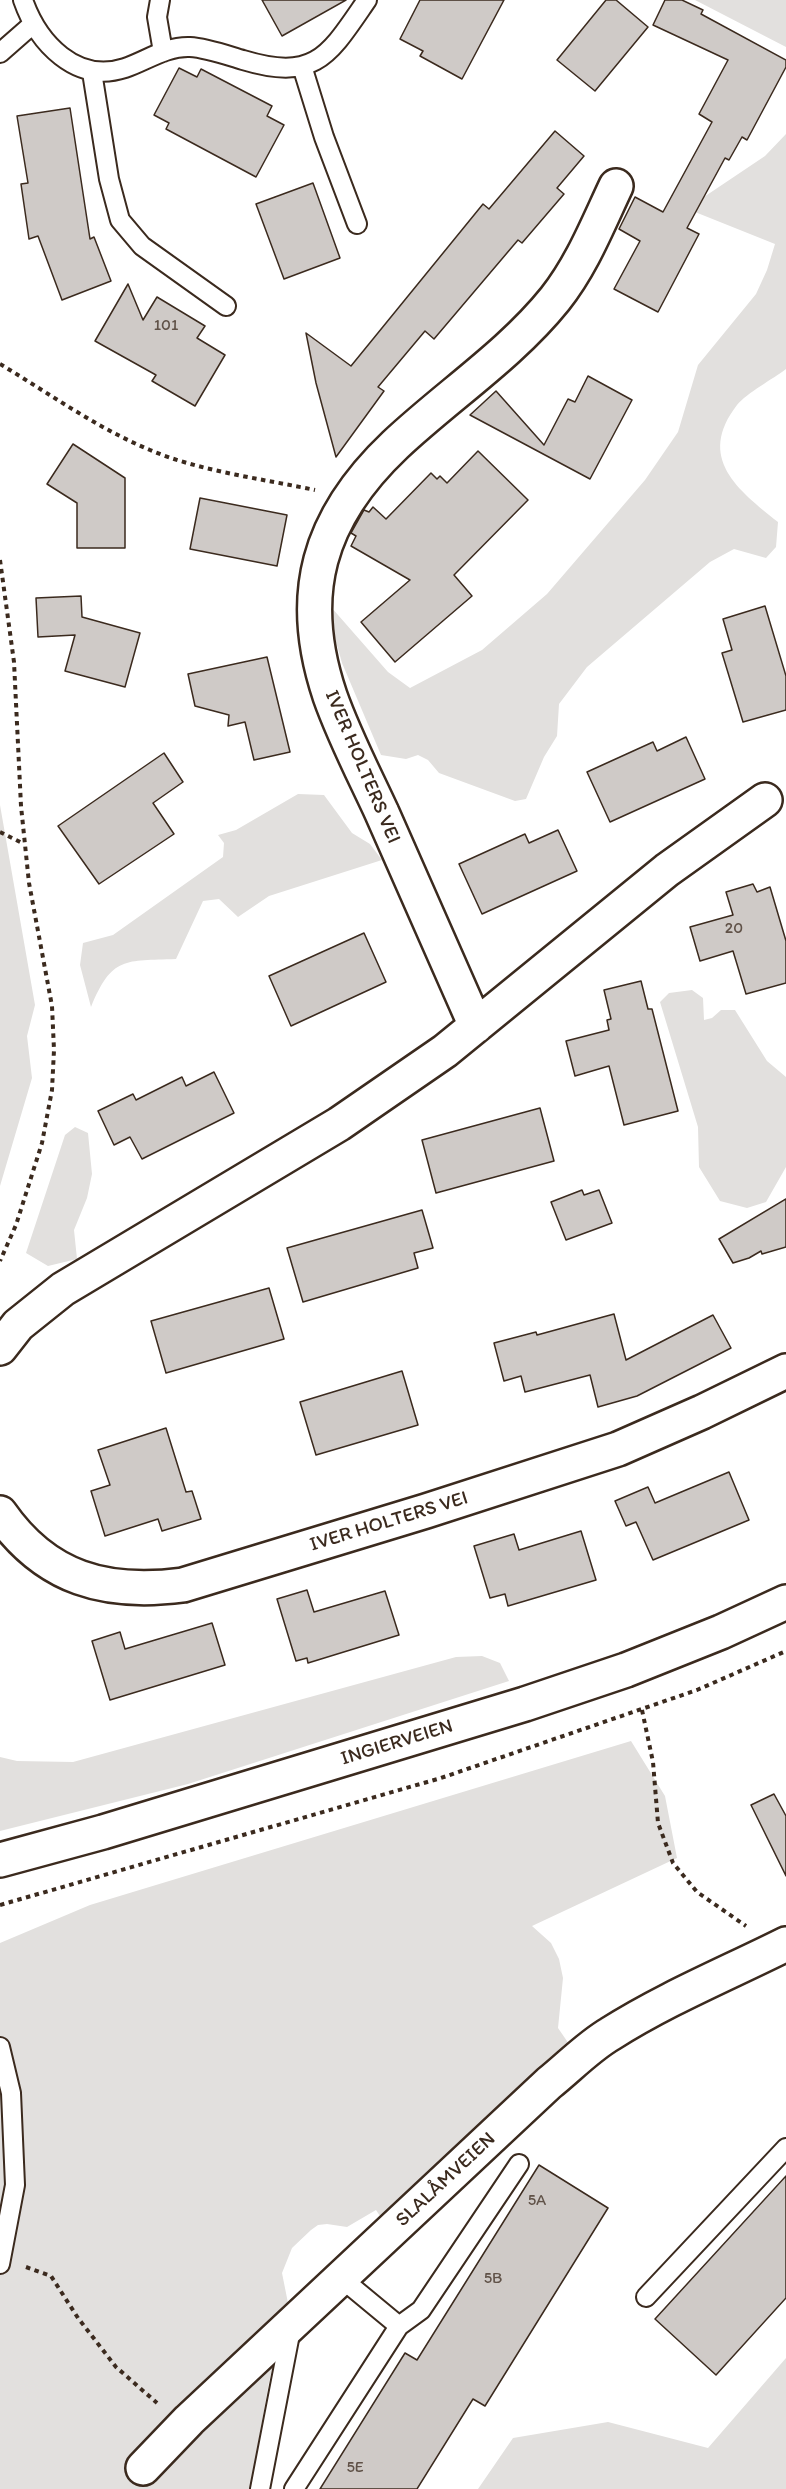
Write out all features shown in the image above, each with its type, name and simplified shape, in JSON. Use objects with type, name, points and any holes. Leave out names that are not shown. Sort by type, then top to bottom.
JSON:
[{"type":"street","name":"IVER HOLTERS VEI","points":[[476,1026],[330,697],[320,664],[314,610],[316,579],[325,546],[347,499],[393,447],[510,346],[555,299],[579,261],[616,186]]},
{"type":"street","points":[[0,1348],[18,1325],[63,1289],[339,1124],[428,1063],[527,986],[667,870],[765,800]]},
{"type":"street","name":"IVER HOLTERS VEI","points":[[0,1513],[26,1546],[67,1572],[93,1583],[121,1588],[150,1589],[183,1585],[426,1511],[618,1449],[702,1412],[786,1371]]},
{"type":"street","name":"INGIERVEIEN","points":[[0,1860],[103,1832],[525,1704],[626,1670],[721,1632],[786,1602]]},
{"type":"street","name":"SLALÅMVEIEN","points":[[143,2468],[189,2420],[549,2083],[609,2034],[782,1946]]},
{"type":"lane","points":[[23,0],[42,38],[68,62],[92,72],[126,68],[163,52],[189,47],[273,67],[288,69],[302,66],[314,62],[333,47],[367,0]]},
{"type":"lane","points":[[160,0],[158,16],[163,52]]},
{"type":"lane","points":[[0,53],[33,24]]},
{"type":"lane","points":[[302,66],[324,137],[357,224]]},
{"type":"lane","points":[[92,72],[109,179],[120,220],[142,246],[226,306]]},
{"type":"lane","points":[[0,2047],[11,2093],[15,2186],[1,2261]]},
{"type":"lane","points":[[646,2297],[786,2148]]},
{"type":"lane","points":[[294,2489],[399,2326],[421,2310],[519,2164]]},
{"type":"lane","points":[[342,2278],[399,2326]]},
{"type":"lane","points":[[260,2489],[292,2324]]},
{"type":"path","points":[[0,364],[91,420],[152,451],[180,460],[347,499]]},
{"type":"path","points":[[0,560],[14,662],[16,735],[29,883],[52,1006],[52,1090],[42,1143],[28,1192],[0,1261]]},
{"type":"path","points":[[0,832],[25,844]]},
{"type":"path","points":[[0,1905],[441,1778],[697,1690],[786,1651]]},
{"type":"path","points":[[642,1710],[653,1762],[658,1823],[674,1863],[698,1892],[782,1946]]},
{"type":"path","points":[[1,2261],[51,2276],[78,2318],[116,2367],[157,2404],[189,2420]]},
{"type":"shaded area","points":[[695,0],[786,0],[786,47]]},
{"type":"shaded area","points":[[786,134],[786,369],[741,400],[725,424],[720,441],[721,457],[737,485],[778,522],[776,547],[766,558],[734,549],[710,562],[587,667],[559,704],[557,736],[544,757],[526,799],[515,801],[439,773],[428,760],[418,755],[406,759],[381,755],[342,663],[324,599],[388,672],[410,688],[482,650],[547,594],[645,480],[678,432],[698,365],[756,294],[767,270],[775,244],[690,210],[695,203],[765,156]]},
{"type":"shaded area","points":[[298,794],[324,795],[352,833],[370,844],[382,860],[269,896],[238,917],[219,899],[203,901],[176,959],[144,960],[122,965],[106,978],[91,1007],[80,965],[83,943],[113,935],[223,857],[224,843],[218,835],[236,830]]},
{"type":"shaded area","points":[[0,805],[35,1005],[27,1036],[32,1078],[0,1186]]},
{"type":"shaded area","points":[[692,990],[703,998],[704,1020],[712,1018],[721,1010],[735,1010],[767,1061],[786,1077],[786,1167],[766,1202],[747,1208],[720,1201],[699,1167],[698,1127],[660,1002],[669,993]]},
{"type":"shaded area","points":[[75,1127],[88,1133],[92,1174],[87,1198],[74,1230],[77,1259],[48,1266],[26,1253],[65,1135]]},
{"type":"shaded area","points":[[482,1656],[500,1663],[509,1681],[188,1784],[0,1831],[0,1757],[17,1761],[73,1762],[456,1657]]},
{"type":"shaded area","points":[[631,1741],[665,1796],[677,1858],[532,1926],[551,1943],[559,1959],[563,1978],[558,2028],[569,2044],[494,2111],[382,2219],[376,2210],[347,2227],[318,2225],[292,2248],[282,2273],[288,2303],[269,2382],[250,2489],[0,2489],[0,1943],[90,1905]]},
{"type":"shaded area","points":[[786,2358],[786,2489],[478,2489],[513,2438],[608,2422],[708,2448]]},
{"type":"building","points":[[262,0],[346,0],[282,36]]},
{"type":"building","points":[[420,0],[504,0],[462,79],[420,56],[423,51],[400,39]]},
{"type":"building","points":[[606,0],[616,0],[648,27],[595,91],[557,60]]},
{"type":"building","points":[[665,0],[682,0],[703,10],[701,14],[786,60],[786,67],[747,140],[742,137],[729,160],[725,158],[687,228],[699,234],[658,312],[614,289],[640,241],[619,229],[635,197],[663,212],[712,122],[699,114],[728,60],[653,25]]},
{"type":"building","points":[[179,68],[197,77],[201,69],[272,106],[267,116],[284,125],[256,177],[166,129],[169,123],[154,115]]},
{"type":"building","points":[[70,108],[90,239],[94,237],[111,281],[62,300],[38,236],[29,239],[21,184],[28,183],[17,116]]},
{"type":"building","points":[[555,131],[584,156],[557,188],[564,194],[522,243],[518,240],[434,339],[425,331],[378,387],[384,391],[336,457],[316,383],[306,333],[351,366],[483,204],[489,209]]},
{"type":"building","points":[[313,183],[340,258],[284,279],[256,204]]},
{"type":"building","points":[[128,284],[143,320],[157,297],[205,326],[197,338],[225,355],[195,406],[152,381],[156,375],[95,341]]},
{"type":"building","points":[[588,376],[632,400],[590,479],[470,415],[496,391],[544,445],[568,399],[575,402]]},
{"type":"building","points":[[73,444],[125,478],[125,548],[77,548],[77,503],[47,484]]},
{"type":"building","points":[[478,451],[528,500],[454,575],[472,596],[395,662],[361,622],[410,580],[351,546],[356,536],[351,533],[364,510],[369,512],[373,507],[386,519],[431,473],[437,479],[440,476],[447,483]]},
{"type":"building","points":[[200,498],[287,515],[277,566],[190,549]]},
{"type":"building","points":[[81,596],[82,617],[140,633],[125,687],[65,671],[75,635],[38,637],[36,598]]},
{"type":"building","points":[[765,606],[786,676],[786,710],[743,722],[722,653],[732,650],[723,619]]},
{"type":"building","points":[[267,657],[290,752],[254,760],[245,722],[228,726],[229,715],[195,706],[188,674]]},
{"type":"building","points":[[686,737],[705,779],[610,822],[587,772],[653,742],[657,751]]},
{"type":"building","points":[[164,753],[183,782],[153,803],[174,834],[99,884],[58,826]]},
{"type":"building","points":[[558,830],[577,871],[482,914],[459,864],[525,834],[529,843]]},
{"type":"building","points":[[753,884],[757,892],[770,887],[786,941],[786,983],[746,994],[733,951],[700,961],[690,927],[733,915],[726,892]]},
{"type":"building","points":[[364,933],[386,982],[291,1026],[269,976]]},
{"type":"building","points":[[641,981],[648,1009],[652,1009],[678,1111],[624,1125],[609,1066],[575,1076],[566,1041],[609,1030],[607,1020],[611,1019],[604,990]]},
{"type":"building","points":[[214,1072],[234,1113],[142,1159],[130,1137],[114,1145],[98,1111],[133,1094],[136,1100],[182,1077],[186,1086]]},
{"type":"building","points":[[540,1108],[554,1161],[436,1193],[422,1140]]},
{"type":"building","points":[[582,1190],[584,1195],[599,1190],[612,1223],[566,1240],[551,1202]]},
{"type":"building","points":[[786,1199],[786,1247],[762,1254],[761,1251],[733,1263],[719,1239]]},
{"type":"building","points":[[422,1210],[433,1248],[414,1253],[418,1268],[303,1302],[287,1248]]},
{"type":"building","points":[[269,1288],[284,1339],[166,1373],[151,1321]]},
{"type":"building","points":[[614,1314],[626,1360],[713,1315],[731,1348],[637,1396],[598,1407],[590,1375],[525,1392],[521,1376],[504,1381],[494,1343],[536,1332],[537,1335]]},
{"type":"building","points":[[402,1371],[418,1425],[316,1455],[300,1402]]},
{"type":"building","points":[[166,1428],[186,1492],[192,1491],[201,1519],[162,1531],[158,1519],[105,1536],[91,1491],[110,1485],[98,1450]]},
{"type":"building","points":[[729,1472],[749,1520],[653,1560],[636,1522],[626,1526],[615,1501],[648,1487],[655,1503]]},
{"type":"building","points":[[581,1531],[596,1580],[508,1606],[505,1594],[490,1598],[474,1546],[514,1534],[519,1550]]},
{"type":"building","points":[[307,1590],[314,1612],[385,1591],[399,1635],[308,1663],[307,1658],[296,1661],[277,1599]]},
{"type":"building","points":[[212,1623],[225,1665],[110,1700],[92,1641],[120,1632],[125,1649]]},
{"type":"building","points":[[774,1794],[786,1816],[786,1876],[751,1805]]},
{"type":"building","points":[[539,2165],[608,2208],[485,2406],[473,2399],[417,2489],[320,2489],[405,2353],[417,2360]]},
{"type":"building","points":[[786,2176],[786,2298],[716,2375],[655,2319]]}]
